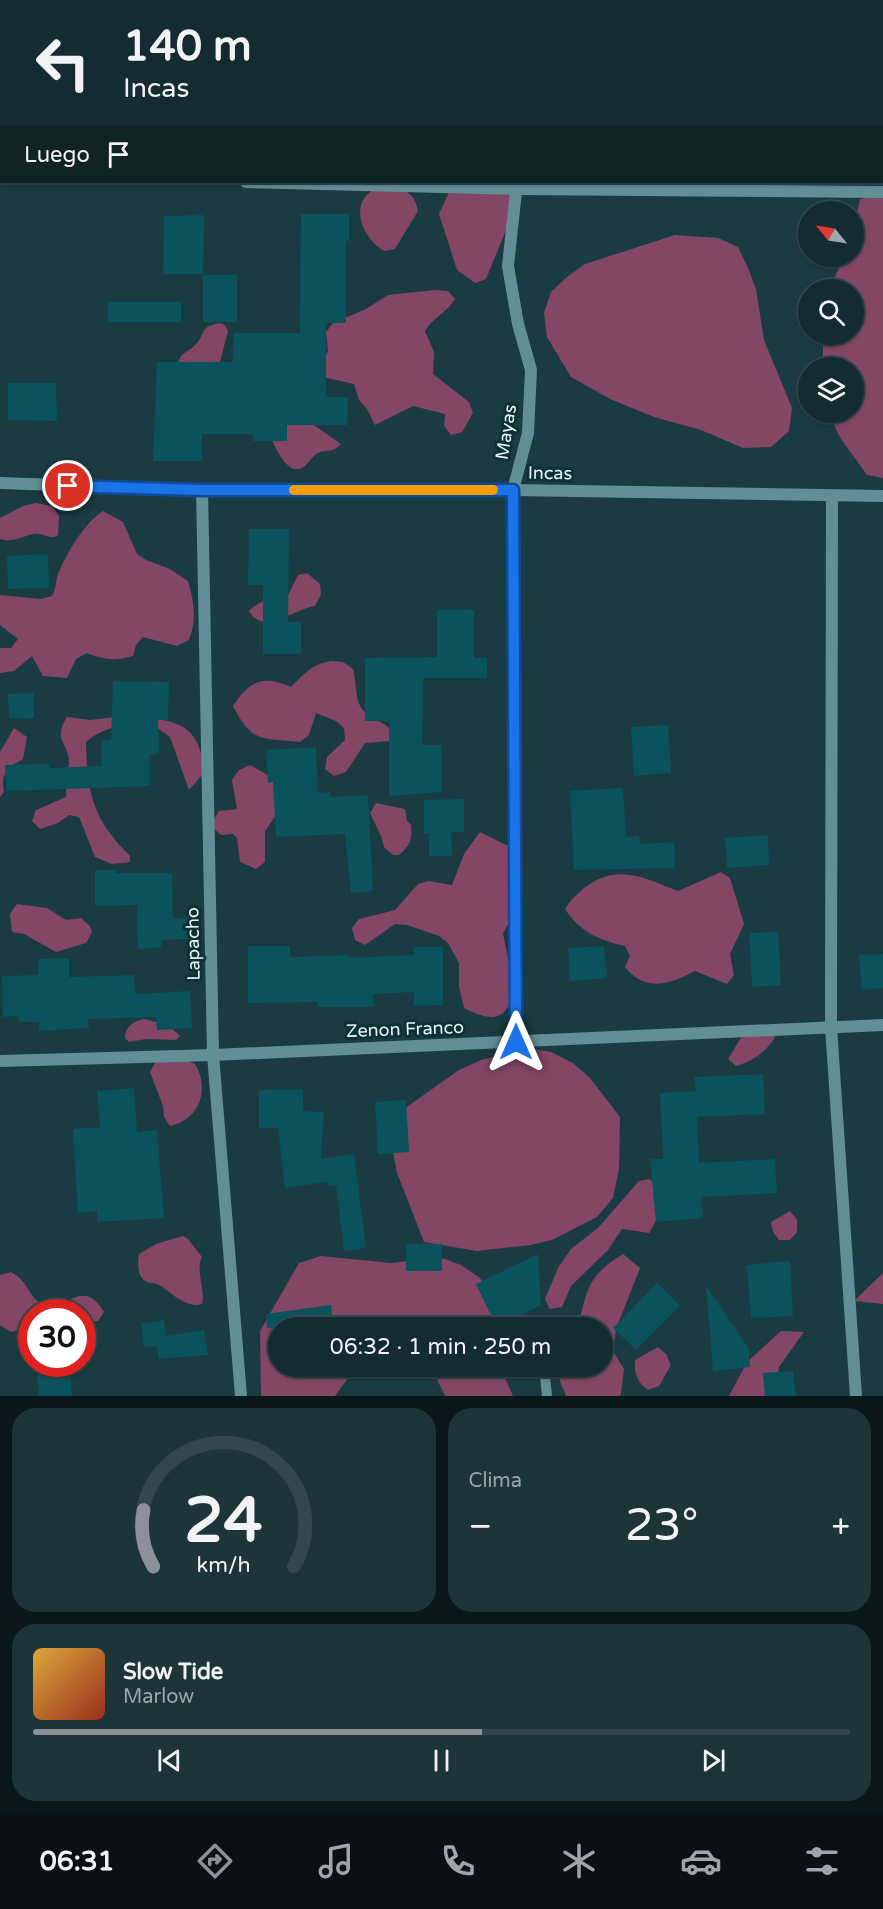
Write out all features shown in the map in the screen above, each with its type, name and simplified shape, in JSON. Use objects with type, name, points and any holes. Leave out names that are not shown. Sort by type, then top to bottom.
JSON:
[{"type":"street","points":[[336,183],[883,192]]},
{"type":"street","name":"Mayas","points":[[516,1042],[513,490],[528,433],[531,370],[518,324],[508,266],[517,185]]},
{"type":"street","name":"Incas","points":[[0,483],[202,490],[513,490],[883,496]]},
{"type":"street","name":"Lapacho","points":[[202,490],[213,1055],[241,1396]]},
{"type":"street","points":[[832,496],[831,1027],[856,1396]]},
{"type":"street","name":"Zenon Franco","points":[[0,1061],[213,1055],[883,1024]]},
{"type":"lane","points":[[545,1377],[547,1396]]},
{"type":"shaded area","points":[[506,184],[514,198],[511,218],[486,279],[475,283],[457,270],[439,214],[449,192]]},
{"type":"shaded area","points":[[379,185],[405,191],[413,198],[418,211],[395,249],[384,251],[369,237],[360,216],[363,199]]},
{"type":"shaded area","points":[[883,193],[883,478],[867,475],[841,439],[833,423],[864,423],[864,357],[823,357],[823,345],[864,345],[864,279],[834,279],[839,267],[864,267],[864,201],[860,201]]},
{"type":"shaded area","points":[[675,235],[718,238],[738,247],[748,268],[756,289],[764,340],[792,408],[789,431],[771,447],[743,448],[701,430],[654,417],[610,399],[571,377],[547,337],[544,313],[551,292],[567,277],[585,264]]},
{"type":"shaded area","points":[[435,290],[448,291],[455,299],[425,331],[434,352],[433,374],[469,402],[473,413],[462,432],[451,435],[444,426],[445,414],[413,406],[375,425],[367,409],[359,400],[354,384],[323,377],[320,367],[328,351],[326,332],[333,323],[366,309],[388,295]]},
{"type":"shaded area","points":[[218,323],[224,324],[228,331],[220,362],[215,365],[179,367],[180,358],[196,344],[207,327]]},
{"type":"shaded area","points":[[267,420],[311,423],[341,444],[333,450],[318,453],[301,468],[293,469],[283,460],[276,448]]},
{"type":"shaded area","points":[[36,503],[52,506],[59,516],[58,535],[52,537],[38,534],[13,540],[0,539],[0,518],[23,506]]},
{"type":"shaded area","points":[[103,511],[123,522],[137,554],[170,569],[188,581],[194,610],[189,640],[177,646],[143,637],[136,645],[133,656],[121,659],[104,658],[87,653],[76,659],[67,678],[43,676],[32,656],[14,671],[0,673],[0,648],[11,648],[18,639],[0,625],[0,595],[41,599],[52,596],[58,574],[71,548],[89,523]]},
{"type":"shaded area","points":[[307,573],[320,584],[321,595],[315,606],[271,621],[255,618],[249,611],[262,602],[287,597],[298,575]]},
{"type":"shaded area","points":[[332,661],[343,662],[353,669],[357,698],[361,708],[393,732],[389,741],[365,743],[346,772],[334,776],[325,769],[327,757],[345,740],[344,728],[336,721],[316,713],[309,735],[300,742],[267,739],[252,733],[233,706],[245,691],[257,683],[272,681],[291,687],[314,667]]},
{"type":"shaded area","points":[[125,716],[169,721],[190,732],[197,741],[202,755],[204,773],[189,790],[170,737],[151,723],[108,729],[86,742],[88,777],[95,805],[108,830],[130,856],[130,862],[112,864],[95,857],[79,817],[69,815],[58,823],[40,829],[32,821],[36,810],[66,797],[69,763],[61,731],[67,717],[90,720]]},
{"type":"shaded area","points":[[14,728],[27,737],[23,759],[6,772],[3,780],[4,792],[0,797],[0,752]]},
{"type":"shaded area","points":[[250,765],[275,779],[277,814],[265,831],[265,862],[256,869],[240,862],[237,838],[233,834],[221,835],[213,828],[212,822],[219,811],[237,809],[232,780],[239,770]]},
{"type":"shaded area","points":[[376,803],[405,809],[407,821],[411,825],[411,838],[399,855],[393,855],[384,847],[370,813]]},
{"type":"shaded area","points":[[480,832],[514,849],[515,913],[503,933],[511,980],[510,996],[507,1008],[499,1016],[485,1016],[464,1008],[459,987],[459,963],[448,943],[439,936],[407,925],[395,924],[365,945],[355,940],[352,928],[359,919],[395,910],[418,884],[429,881],[452,885],[464,854]]},
{"type":"shaded area","points":[[721,872],[730,878],[744,924],[730,954],[734,975],[727,984],[695,971],[676,980],[658,984],[641,980],[625,967],[630,956],[625,946],[591,934],[577,924],[565,909],[587,886],[610,875],[632,875],[678,891]]},
{"type":"shaded area","points":[[17,904],[47,908],[66,920],[81,918],[90,926],[92,932],[86,943],[56,952],[24,934],[12,932],[10,914]]},
{"type":"shaded area","points":[[144,1019],[168,1025],[180,1036],[176,1040],[146,1039],[129,1042],[125,1038],[128,1028],[136,1021]]},
{"type":"shaded area","points":[[767,1029],[775,1037],[758,1055],[736,1066],[728,1059],[745,1031]]},
{"type":"shaded area","points":[[528,1048],[551,1052],[573,1063],[590,1078],[620,1117],[619,1169],[613,1198],[597,1217],[552,1240],[531,1245],[477,1251],[424,1242],[397,1173],[393,1151],[401,1111],[459,1070],[481,1060]]},
{"type":"shaded area","points":[[177,1057],[195,1064],[202,1083],[202,1093],[195,1110],[189,1117],[170,1126],[164,1117],[163,1106],[150,1072],[156,1061]]},
{"type":"shaded area","points":[[650,1179],[659,1193],[660,1206],[657,1219],[649,1233],[622,1229],[608,1250],[571,1286],[562,1307],[550,1309],[545,1299],[558,1268],[571,1249],[598,1228],[639,1181]]},
{"type":"shaded area","points":[[790,1211],[797,1220],[797,1232],[790,1240],[779,1240],[773,1232],[771,1222]]},
{"type":"shaded area","points":[[183,1236],[202,1257],[200,1269],[202,1304],[185,1302],[159,1285],[146,1281],[139,1273],[139,1254],[156,1244]]},
{"type":"shaded area","points":[[623,1254],[640,1268],[616,1329],[613,1351],[613,1317],[580,1317],[590,1285],[602,1269]]},
{"type":"shaded area","points":[[321,1256],[391,1263],[439,1257],[461,1265],[480,1278],[493,1296],[495,1317],[268,1317],[299,1263]]},
{"type":"shaded area","points":[[11,1272],[18,1276],[36,1299],[18,1299],[18,1330],[11,1332],[0,1325],[0,1275]]},
{"type":"shaded area","points":[[883,1273],[883,1304],[854,1301]]},
{"type":"shaded area","points":[[87,1296],[93,1299],[71,1299],[75,1297]]},
{"type":"shaded area","points":[[96,1302],[104,1312],[96,1321]]},
{"type":"shaded area","points":[[268,1317],[268,1377],[349,1377],[335,1396],[261,1396],[260,1331]]},
{"type":"shaded area","points":[[781,1331],[804,1332],[779,1367],[775,1396],[729,1396],[747,1362]]},
{"type":"shaded area","points":[[658,1347],[666,1354],[671,1365],[659,1386],[648,1390],[637,1377],[635,1360]]},
{"type":"shaded area","points":[[613,1351],[624,1369],[620,1396],[566,1396],[558,1377],[613,1377]]},
{"type":"shaded area","points":[[436,1377],[504,1377],[513,1396],[445,1396]]},
{"type":"building","points":[[301,214],[349,214],[349,241],[346,241],[346,323],[326,323],[326,397],[348,397],[347,425],[287,425],[287,441],[253,441],[253,434],[202,434],[202,461],[153,461],[157,362],[233,362],[234,333],[300,333]]},
{"type":"building","points":[[204,215],[203,274],[163,274],[164,216]]},
{"type":"building","points":[[203,275],[237,275],[237,322],[203,322]]},
{"type":"building","points":[[108,302],[181,302],[181,322],[108,322]]},
{"type":"building","points":[[8,383],[56,383],[57,421],[8,420]]},
{"type":"building","points":[[249,529],[289,529],[288,622],[301,622],[301,654],[263,654],[263,585],[248,585]]},
{"type":"building","points":[[48,554],[49,588],[8,589],[7,556]]},
{"type":"building","points":[[437,609],[474,610],[474,658],[487,658],[487,678],[423,678],[422,745],[442,745],[442,792],[389,796],[389,721],[365,721],[365,658],[437,657]]},
{"type":"building","points":[[113,681],[169,682],[168,720],[158,720],[159,754],[149,755],[150,786],[6,791],[5,765],[49,764],[49,768],[102,766],[101,741],[111,740]]},
{"type":"building","points":[[34,693],[34,718],[9,719],[8,694]]},
{"type":"building","points":[[668,725],[671,773],[634,776],[631,727]]},
{"type":"building","points":[[316,747],[318,793],[330,792],[330,797],[368,795],[373,891],[351,893],[345,834],[276,837],[273,782],[268,783],[266,750]]},
{"type":"building","points":[[623,788],[626,837],[639,836],[640,844],[674,842],[675,868],[574,870],[570,791]]},
{"type":"building","points":[[464,799],[464,832],[451,832],[452,856],[429,856],[429,833],[424,833],[424,800]]},
{"type":"building","points":[[768,835],[769,865],[727,868],[725,838]]},
{"type":"building","points":[[95,870],[116,870],[116,873],[172,873],[173,919],[189,918],[190,939],[161,940],[161,947],[138,949],[137,905],[95,906]]},
{"type":"building","points":[[778,932],[781,985],[752,987],[749,933]]},
{"type":"building","points":[[248,946],[290,946],[290,957],[348,955],[348,958],[414,955],[414,947],[443,947],[443,1005],[414,1006],[414,992],[373,994],[374,1007],[318,1007],[318,1002],[248,1003]]},
{"type":"building","points":[[604,946],[607,978],[570,981],[568,948]]},
{"type":"building","points":[[883,954],[883,988],[862,990],[859,955]]},
{"type":"building","points":[[69,958],[69,977],[134,975],[135,994],[190,991],[192,1028],[157,1030],[156,1017],[88,1019],[89,1028],[39,1031],[39,1022],[19,1022],[19,1016],[3,1017],[2,976],[38,975],[38,959]]},
{"type":"building","points":[[763,1074],[765,1114],[697,1117],[699,1163],[775,1159],[777,1193],[701,1197],[703,1218],[656,1222],[650,1159],[663,1159],[660,1093],[696,1091],[694,1077]]},
{"type":"building","points":[[134,1088],[137,1132],[157,1130],[164,1218],[97,1222],[97,1211],[78,1213],[73,1129],[100,1127],[97,1091]]},
{"type":"building","points":[[303,1089],[303,1111],[324,1112],[321,1159],[354,1154],[366,1248],[344,1251],[336,1185],[327,1186],[327,1182],[285,1188],[278,1128],[259,1128],[259,1090]]},
{"type":"building","points":[[406,1100],[409,1152],[378,1154],[375,1102]]},
{"type":"building","points":[[406,1244],[442,1244],[442,1271],[406,1271]]},
{"type":"building","points":[[538,1254],[541,1305],[518,1317],[492,1317],[476,1284]]},
{"type":"building","points":[[790,1261],[793,1316],[751,1318],[747,1265]]},
{"type":"building","points":[[657,1283],[680,1306],[636,1350],[613,1328]]},
{"type":"building","points":[[706,1286],[749,1349],[750,1367],[713,1371]]},
{"type":"building","points":[[331,1305],[332,1317],[268,1317],[267,1328],[266,1314]]},
{"type":"building","points":[[164,1320],[166,1336],[204,1330],[208,1355],[159,1359],[157,1346],[144,1347],[141,1323]]},
{"type":"building","points":[[793,1371],[796,1396],[765,1396],[763,1373]]},
{"type":"building","points":[[37,1377],[71,1377],[72,1396],[39,1396]]},
{"type":"slow traffic","points":[[294,490],[493,490]]},
{"type":"route","points":[[68,486],[202,490],[513,490],[516,1042]]}]
